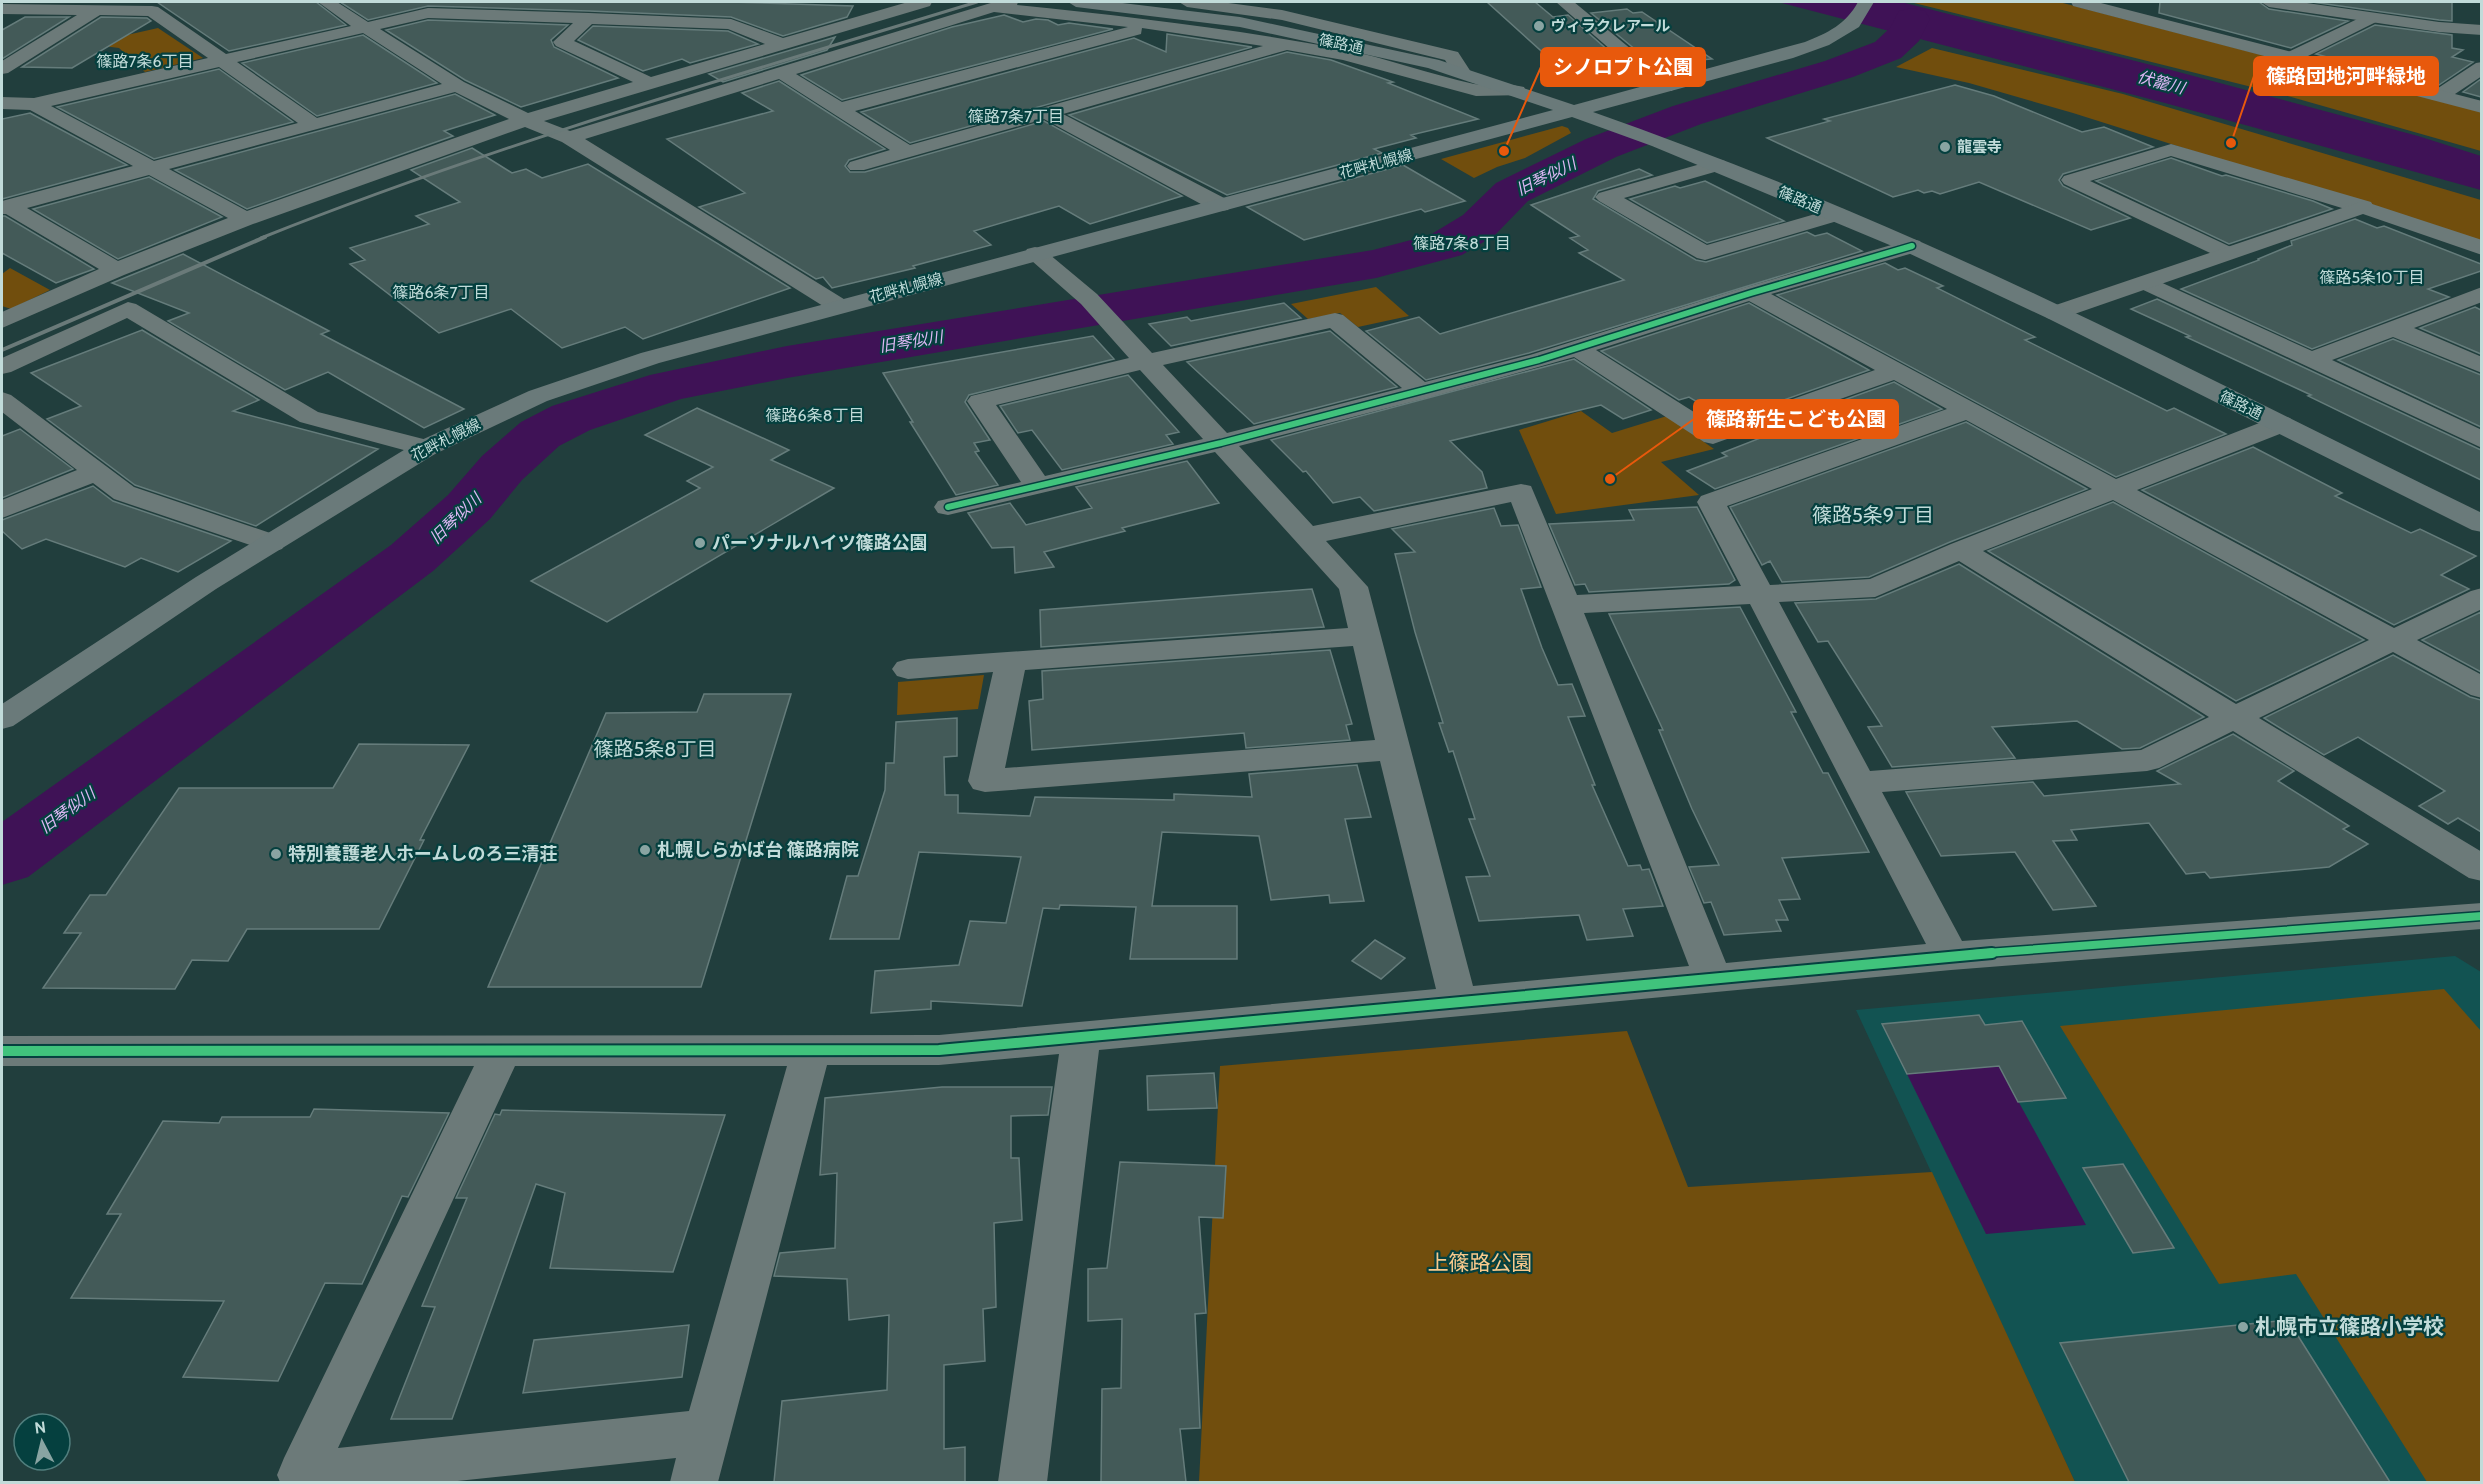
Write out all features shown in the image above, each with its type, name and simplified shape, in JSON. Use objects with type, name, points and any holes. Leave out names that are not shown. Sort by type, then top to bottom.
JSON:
[{"type":"main road","name":"篠路通","points":[[1076,2],[1240,22],[1462,72],[1659,142],[1912,246],[2055,313],[2481,524]]},
{"type":"main road","name":"花畔札幌線","points":[[2,719],[206,583],[426,448],[549,392],[650,358],[839,306],[1787,54],[1845,31],[1855,23],[1866,2]]},
{"type":"street","points":[[326,2],[457,86],[569,138],[839,306]]},
{"type":"street","points":[[2,321],[116,270],[245,219],[526,120],[920,2]]},
{"type":"street","points":[[569,138],[1010,2]]},
{"type":"street","points":[[1187,2],[1282,15],[1337,18],[1452,56],[1462,72]]},
{"type":"street","points":[[1564,2],[1665,87]]},
{"type":"street","points":[[2079,2],[2481,107]]},
{"type":"street","points":[[2269,2],[2370,18],[2481,30]]},
{"type":"street","points":[[992,7],[1155,24],[1287,45],[1344,56],[1476,90],[1517,91]]},
{"type":"street","points":[[2,9],[152,11],[313,124]]},
{"type":"street","points":[[2,69],[97,10]]},
{"type":"street","points":[[2,103],[34,104],[365,25],[428,13],[731,24],[782,44]]},
{"type":"street","points":[[589,18],[562,42],[649,83]]},
{"type":"street","points":[[2292,57],[2370,18]]},
{"type":"street","points":[[839,109],[1155,24]]},
{"type":"street","points":[[857,166],[1287,45]]},
{"type":"street","points":[[2439,96],[2481,67]]},
{"type":"street","points":[[780,72],[907,152]]},
{"type":"street","points":[[5,207],[457,86]]},
{"type":"street","points":[[34,104],[245,219]]},
{"type":"street","points":[[1047,113],[1220,206]]},
{"type":"street","points":[[2225,253],[2071,180],[2171,150],[2363,207],[2481,248]]},
{"type":"street","points":[[1718,165],[1606,197],[1705,253],[1836,214]]},
{"type":"street","points":[[5,207],[116,270]]},
{"type":"street","points":[[2055,313],[2363,207]]},
{"type":"street","points":[[948,507],[1221,443],[1422,392],[1577,348],[1751,293],[1912,246]]},
{"type":"street","points":[[1035,254],[1100,310],[1353,587],[1458,1002]]},
{"type":"street","points":[[2147,283],[2481,440]]},
{"type":"street","points":[[1751,293],[2481,688]]},
{"type":"street","points":[[2310,360],[2481,294]]},
{"type":"street","points":[[2,367],[129,309],[309,417],[426,448]]},
{"type":"street","points":[[1038,486],[981,401],[1147,361],[1335,320],[1422,392]]},
{"type":"street","points":[[2393,328],[2481,366]]},
{"type":"street","points":[[1577,348],[1713,436],[1896,371]]},
{"type":"street","points":[[2,400],[124,493],[272,543]]},
{"type":"street","points":[[1952,956],[1711,502],[1968,410]]},
{"type":"street","points":[[1566,605],[1875,588],[1961,550],[2281,424]]},
{"type":"street","points":[[2,510],[96,472]]},
{"type":"street","points":[[1307,536],[1521,492],[1713,978]]},
{"type":"street","points":[[1961,550],[2481,869]]},
{"type":"street","points":[[1859,783],[2147,760],[2481,597]]},
{"type":"street","points":[[908,669],[1366,636]]},
{"type":"street","points":[[1011,663],[985,780],[1394,749]]},
{"type":"street","points":[[2,1051],[939,1050],[1952,956],[2481,916]]},
{"type":"street","points":[[1023,1482],[1081,1037]]},
{"type":"street","points":[[502,1050],[301,1475],[707,1431]]},
{"type":"street","points":[[694,1482],[811,1050]]},
{"type":"shaded area","name":"札幌市立篠路小学校","points":[[2455,956],[2481,972],[2481,1482],[2075,1482],[1856,1010]]},
{"type":"green space","points":[[1910,2],[2059,2],[2481,112],[2481,151],[2284,95]]},
{"type":"green space","points":[[158,28],[203,58],[145,72],[119,48],[87,44]]},
{"type":"green space","points":[[1932,48],[2123,94],[2481,200],[2481,242],[2073,113],[1969,83],[1896,67]]},
{"type":"green space","points":[[1562,126],[1568,128],[1571,133],[1525,158],[1497,167],[1474,178],[1441,159]]},
{"type":"green space","points":[[10,268],[50,290],[11,309],[2,306],[2,274]]},
{"type":"green space","points":[[1376,287],[1409,316],[1358,327],[1340,313],[1308,319],[1291,304]]},
{"type":"green space","points":[[1581,411],[1612,433],[1667,416],[1714,449],[1661,462],[1699,495],[1556,514],[1519,430]]},
{"type":"green space","points":[[984,675],[978,709],[897,715],[898,682]]},
{"type":"green space","points":[[2444,989],[2481,1031],[2481,1482],[2427,1482],[2296,1274],[2219,1284],[2060,1026]]},
{"type":"green space","name":"上篠路公園","points":[[1627,1031],[1688,1187],[1932,1172],[2075,1482],[1199,1482],[1220,1066]]},
{"type":"water","name":"伏籠川","points":[[1778,2],[1901,2],[2171,70],[2418,136],[2481,156],[2481,190],[2165,103]]},
{"type":"water","points":[[1999,1066],[2086,1225],[1986,1234],[1907,1074]]},
{"type":"building","points":[[157,2],[316,2],[346,25],[229,51]]},
{"type":"building","points":[[340,2],[730,2],[853,6],[847,17],[783,36],[731,17],[589,11],[428,6],[368,20]]},
{"type":"building","name":"ヴィラクレアール","points":[[1487,2],[1535,2],[1553,17],[1568,15],[1611,53],[1583,55],[1559,67]]},
{"type":"building","points":[[2160,2],[2259,2],[2269,9],[2348,21],[2291,48],[2159,13]]},
{"type":"building","points":[[2312,2],[2452,2],[2452,21],[2439,20]]},
{"type":"building","points":[[1627,9],[1633,13],[1642,12],[1712,59],[1653,64],[1591,13]]},
{"type":"building","points":[[1004,15],[1023,22],[1036,19],[1048,20],[1058,25],[1069,23],[1113,29],[842,100],[801,75],[952,27]]},
{"type":"building","points":[[25,17],[69,17],[2,59],[2,30]]},
{"type":"building","points":[[101,17],[147,18],[151,21],[72,68],[22,67]]},
{"type":"building","points":[[428,20],[568,25],[551,40],[554,47],[618,78],[521,107],[465,80],[386,30]]},
{"type":"building","points":[[2375,25],[2452,35],[2452,48],[2463,50],[2452,57],[2473,62],[2439,85],[2316,54]]},
{"type":"building","points":[[593,26],[728,31],[758,44],[690,63],[682,59],[643,71],[578,40]]},
{"type":"building","points":[[1167,34],[1252,47],[910,143],[861,112],[1134,38],[1166,52]]},
{"type":"building","points":[[363,35],[437,83],[317,116],[242,63]]},
{"type":"building","points":[[835,37],[827,50],[723,82],[709,74]]},
{"type":"building","points":[[1287,52],[1331,60],[1393,82],[1388,83],[1478,119],[1411,135],[1416,138],[1374,149],[1382,153],[1227,195],[1069,115]]},
{"type":"building","points":[[219,69],[293,122],[154,159],[57,107]]},
{"type":"building","points":[[2481,79],[2481,97],[2463,92]]},
{"type":"building","points":[[779,81],[885,149],[849,160],[845,166],[850,172],[865,172],[1044,121],[1182,196],[1090,224],[1059,206],[974,231],[991,245],[913,266],[915,268],[832,288],[823,277],[816,279],[699,207],[745,193],[667,139],[773,111],[742,93]]},
{"type":"building","points":[[1955,85],[1994,96],[2082,132],[2104,127],[2153,147],[2063,174],[2059,180],[2063,186],[2130,218],[2091,230],[1979,182],[1940,194],[1932,191],[1924,193],[1918,190],[1893,197],[1767,138],[1830,121],[1824,119]]},
{"type":"building","points":[[455,94],[495,115],[444,131],[453,136],[247,209],[175,170]]},
{"type":"building","points":[[30,113],[127,165],[2,199],[2,119]]},
{"type":"building","points":[[472,148],[512,173],[526,169],[542,178],[588,164],[790,288],[643,339],[625,327],[562,348],[511,309],[439,333],[350,264],[365,260],[350,248],[429,224],[416,216],[460,202],[411,170]]},
{"type":"building","points":[[2171,158],[2222,176],[2226,175],[2313,201],[2332,209],[2229,244],[2096,181]]},
{"type":"building","points":[[1403,165],[1465,201],[1425,212],[1421,209],[1304,240],[1247,207]]},
{"type":"building","points":[[1639,169],[1652,175],[1598,191],[1593,199],[1696,260],[1706,262],[1807,232],[1815,236],[1827,233],[1862,251],[1529,353],[1426,380],[1366,331],[1419,317],[1440,334],[1624,280],[1579,253],[1588,250],[1570,238],[1579,236],[1531,205]]},
{"type":"building","points":[[149,177],[222,217],[118,259],[33,209]]},
{"type":"building","points":[[1705,181],[1784,221],[1707,243],[1630,199],[1675,186],[1680,188]]},
{"type":"building","points":[[2,216],[94,269],[56,283],[2,253]]},
{"type":"building","points":[[2355,219],[2377,228],[2384,226],[2481,264],[2481,271],[2428,289],[2449,297],[2312,349],[2181,289],[2259,260],[2292,245],[2291,241]]},
{"type":"building","points":[[183,254],[329,331],[321,334],[464,409],[424,428],[328,372],[285,390],[168,321],[189,313],[112,283]]},
{"type":"building","points":[[1885,263],[1898,270],[1905,268],[1943,286],[1937,288],[2035,337],[2025,340],[2167,411],[2174,408],[2226,434],[2116,477],[1777,295]]},
{"type":"building","points":[[2157,299],[2481,450],[2481,480],[2131,309]]},
{"type":"building","points":[[1284,303],[1301,318],[1171,346],[1149,324],[1187,317],[1191,321]]},
{"type":"building","points":[[1749,303],[1869,370],[1727,420],[1689,397],[1679,400],[1601,351]]},
{"type":"building","points":[[2475,307],[2481,310],[2481,354],[2420,328]]},
{"type":"building","points":[[142,330],[259,400],[233,411],[378,449],[256,526],[135,485],[47,419],[81,406],[31,373]]},
{"type":"building","points":[[1330,331],[1397,387],[1254,424],[1187,362]]},
{"type":"building","points":[[1093,336],[1114,359],[969,395],[965,402],[990,440],[974,443],[979,451],[975,452],[998,485],[956,495],[910,422],[913,422],[883,373]]},
{"type":"building","points":[[2393,339],[2481,375],[2481,427],[2338,360]]},
{"type":"building","points":[[1574,359],[1651,410],[1623,419],[1601,405],[1450,441],[1482,472],[1487,488],[1374,511],[1360,497],[1333,503],[1306,471],[1303,472],[1271,440]]},
{"type":"building","points":[[1128,375],[1179,432],[1166,435],[1173,444],[1062,470],[1032,430],[1018,433],[1000,406]]},
{"type":"building","points":[[1894,382],[1942,409],[1715,489],[1687,471],[1727,456],[1722,453],[1758,439],[1749,434]]},
{"type":"building","points":[[697,408],[789,450],[771,460],[834,488],[607,622],[531,581],[700,488],[687,481],[713,467],[645,435]]},
{"type":"building","points":[[1966,422],[2087,489],[1950,542],[1869,577],[1782,582],[1770,561],[1762,565],[1730,507]]},
{"type":"building","points":[[20,429],[73,469],[2,498],[2,436]]},
{"type":"building","points":[[2253,447],[2342,493],[2335,496],[2411,533],[2420,529],[2476,556],[2441,575],[2469,589],[2394,625],[2142,490]]},
{"type":"building","points":[[1187,461],[1219,503],[1122,528],[1125,531],[1044,552],[1054,567],[1015,573],[1014,547],[992,548],[968,513],[1010,503],[1026,525],[1092,508],[1076,487]]},
{"type":"building","points":[[93,486],[113,501],[231,541],[178,572],[141,558],[125,567],[46,539],[22,549],[2,531],[2,520]]},
{"type":"building","points":[[2113,502],[2364,640],[2236,701],[1988,551]]},
{"type":"building","points":[[1697,507],[1735,580],[1729,584],[1589,592],[1585,584],[1575,585],[1549,524],[1634,520],[1629,510]]},
{"type":"building","points":[[1494,508],[1501,526],[1518,525],[1541,587],[1521,589],[1558,685],[1572,684],[1585,716],[1568,717],[1595,785],[1592,785],[1628,866],[1640,865],[1642,870],[1649,869],[1663,906],[1623,909],[1633,936],[1587,940],[1579,915],[1479,921],[1466,877],[1490,876],[1469,819],[1475,819],[1453,751],[1449,752],[1439,723],[1443,723],[1415,632],[1395,554],[1415,552],[1392,529]]},
{"type":"building","points":[[1959,564],[2204,717],[2140,748],[2122,749],[2077,721],[1992,727],[2015,758],[1892,767],[1868,727],[1882,726],[1828,641],[1818,642],[1795,603],[1876,599]]},
{"type":"building","points":[[1312,589],[1324,627],[1041,647],[1040,610]]},
{"type":"building","points":[[1740,607],[1796,712],[1791,712],[1823,773],[1828,773],[1869,852],[1782,858],[1800,899],[1779,900],[1788,920],[1776,920],[1781,931],[1724,935],[1711,902],[1704,903],[1689,867],[1719,865],[1692,809],[1659,730],[1663,730],[1609,614]]},
{"type":"building","points":[[2481,612],[2481,672],[2422,640]]},
{"type":"building","points":[[1330,650],[1352,724],[1346,725],[1350,740],[1246,748],[1244,733],[1032,750],[1029,701],[1043,699],[1042,671]]},
{"type":"building","points":[[2393,655],[2470,697],[2481,700],[2481,832],[2458,818],[2448,824],[2419,806],[2445,791],[2358,737],[2324,755],[2264,718]]},
{"type":"building","name":"札幌しらかば台 篠路病院","points":[[704,694],[791,694],[701,987],[488,987],[606,713],[697,712]]},
{"type":"building","points":[[957,718],[957,756],[944,757],[945,795],[958,795],[958,813],[1030,816],[1035,797],[1174,800],[1174,794],[1252,797],[1249,774],[1357,765],[1371,817],[1345,819],[1364,901],[1330,903],[1329,895],[1271,900],[1259,836],[1162,832],[1152,906],[1237,906],[1237,959],[1130,959],[1136,907],[1060,905],[1059,909],[1043,908],[1022,1006],[931,1001],[931,1009],[871,1013],[875,971],[959,965],[970,921],[1006,923],[1021,857],[919,852],[899,939],[830,939],[847,876],[858,876],[885,790],[886,763],[894,763],[896,722]]},
{"type":"building","points":[[2233,734],[2294,771],[2278,781],[2349,826],[2343,829],[2368,844],[2329,867],[2210,878],[2205,872],[2186,874],[2149,823],[2071,830],[2077,840],[2053,841],[2096,906],[2053,910],[2015,852],[1941,856],[1906,792],[2033,782],[2044,796],[2180,784],[2157,771]]},
{"type":"building","name":"特別養護老人ホームしのろ三清荘","points":[[359,744],[469,745],[420,840],[424,840],[379,929],[247,929],[228,961],[192,960],[175,989],[43,988],[81,933],[64,933],[90,895],[106,895],[179,788],[333,788]]},
{"type":"building","points":[[1375,940],[1405,958],[1381,979],[1352,961]]},
{"type":"building","points":[[1979,1015],[1985,1025],[2022,1021],[2066,1098],[2018,1102],[1999,1066],[1907,1074],[1882,1024]]},
{"type":"building","points":[[1214,1073],[1217,1108],[1148,1110],[1147,1076]]},
{"type":"building","points":[[942,1087],[1052,1087],[1048,1115],[1011,1116],[1011,1158],[1019,1158],[1022,1220],[994,1223],[996,1307],[983,1309],[985,1361],[944,1365],[944,1449],[965,1447],[965,1482],[774,1482],[782,1401],[887,1390],[889,1315],[849,1320],[847,1279],[774,1276],[780,1253],[835,1248],[837,1173],[820,1175],[825,1098]]},
{"type":"building","points":[[314,1109],[449,1113],[408,1197],[402,1196],[362,1284],[325,1283],[278,1381],[183,1377],[224,1301],[71,1298],[121,1214],[107,1214],[163,1121],[219,1123],[222,1117],[310,1117]]},
{"type":"building","points":[[502,1110],[725,1115],[673,1272],[550,1268],[565,1193],[536,1184],[452,1419],[391,1419],[435,1307],[422,1306],[467,1198],[456,1198],[495,1114],[500,1115]]},
{"type":"building","points":[[1120,1162],[1226,1166],[1223,1218],[1199,1217],[1206,1313],[1195,1314],[1200,1428],[1180,1429],[1186,1482],[1101,1482],[1102,1389],[1121,1388],[1122,1319],[1088,1321],[1088,1269],[1107,1268]]},
{"type":"building","points":[[2123,1164],[2174,1248],[2133,1253],[2083,1168]]},
{"type":"building","points":[[2288,1320],[2390,1482],[2129,1482],[2060,1343]]},
{"type":"building","points":[[689,1325],[682,1377],[523,1393],[534,1340]]},
{"type":"waterway","name":"旧琴似川","points":[[2,859],[412,558],[469,507],[502,468],[540,434],[571,418],[669,386],[787,362],[1376,264],[1446,245],[1479,225],[1512,192],[1601,148],[1687,115],[1839,69],[1888,50],[1906,33],[1912,19]]},
{"type":"railway","points":[[261,238],[437,172],[616,112],[977,2]]},
{"type":"railway","points":[[2,350],[265,237]]},
{"type":"cycle path","points":[[948,507],[1221,443],[1539,360],[1751,293],[1912,246]]},
{"type":"cycle path","points":[[2,1051],[939,1050],[1951,956],[2482,916]]},
{"type":"place","name":"ヴィラクレアール","points":[[1539,26]]},
{"type":"place","name":"篠路団地河畔緑地","points":[[2231,143]]},
{"type":"place","name":"龍雲寺","points":[[1945,147]]},
{"type":"place","name":"シノロプト公園","points":[[1504,151]]},
{"type":"place","name":"篠路新生こども公園","points":[[1610,479]]},
{"type":"place","name":"パーソナルハイツ篠路公園","points":[[700,543]]},
{"type":"place","name":"札幌しらかば台 篠路病院","points":[[645,850]]},
{"type":"place","name":"特別養護老人ホームしのろ三清荘","points":[[276,854]]},
{"type":"place","name":"札幌市立篠路小学校","points":[[2243,1327]]},
{"type":"district","name":"篠路7条6丁目","points":[[145,61]]},
{"type":"district","name":"篠路7条7丁目","points":[[1016,116]]},
{"type":"district","name":"篠路7条8丁目","points":[[1462,243]]},
{"type":"district","name":"篠路5条10丁目","points":[[2372,277]]},
{"type":"district","name":"篠路6条7丁目","points":[[441,292]]},
{"type":"district","name":"篠路6条8丁目","points":[[815,415]]},
{"type":"district","name":"篠路5条9丁目","points":[[1873,515]]},
{"type":"district","name":"篠路5条8丁目","points":[[655,749]]}]
